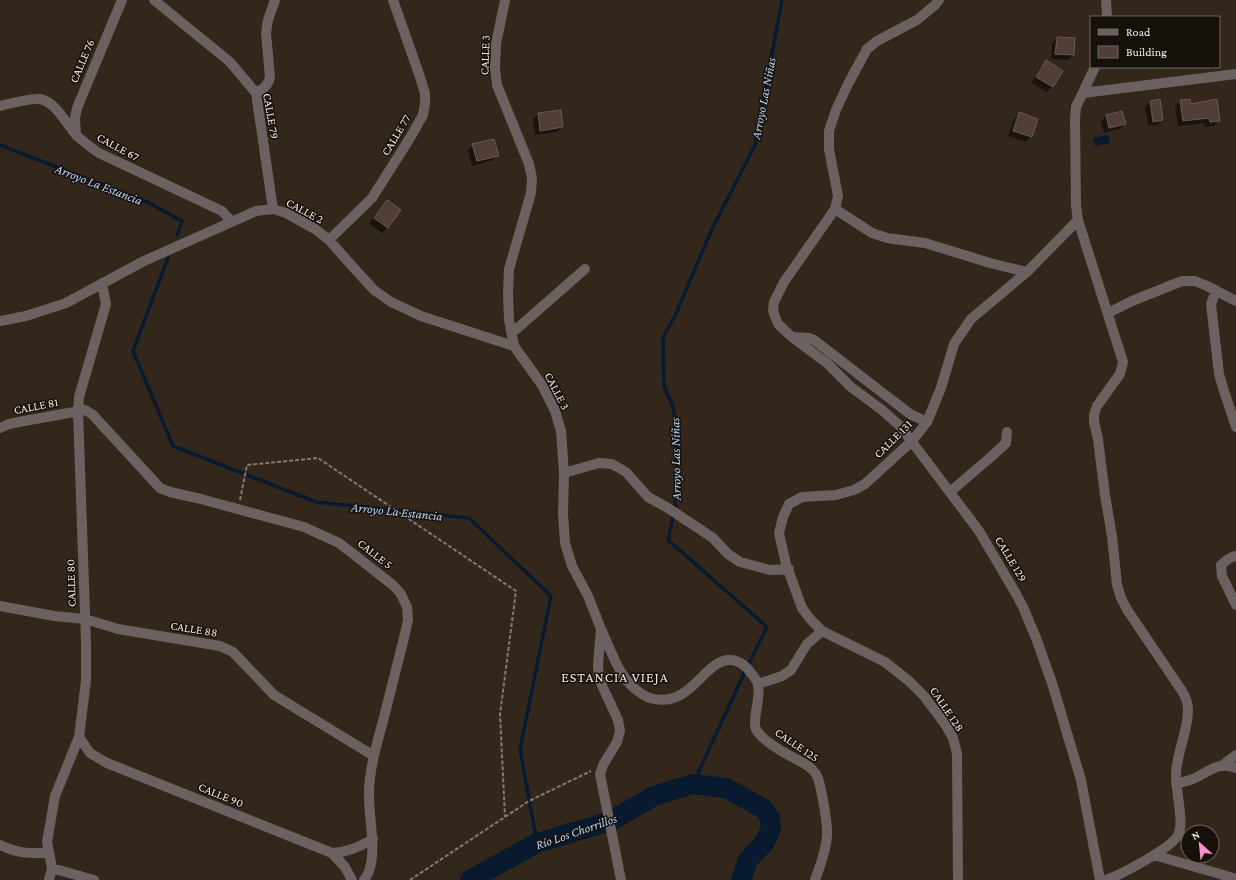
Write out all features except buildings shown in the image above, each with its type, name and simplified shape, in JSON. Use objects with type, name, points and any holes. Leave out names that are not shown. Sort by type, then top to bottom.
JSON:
[{"type":"street","name":"CALLE 76","points":[[76,135],[76,108],[122,0]]},
{"type":"street","name":"CALLE 79","points":[[154,0],[230,62],[256,93],[273,209]]},
{"type":"street","points":[[256,93],[265,88],[269,82],[270,77],[266,32],[268,20],[275,0]]},
{"type":"street","name":"CALLE 77","points":[[329,240],[372,198],[423,115],[425,93],[393,0]]},
{"type":"street","name":"CALLE 3","points":[[505,0],[496,44],[495,68],[497,85],[529,164],[532,178],[531,193],[510,269],[508,293],[509,320],[514,346],[542,385],[555,411],[561,431],[564,473],[563,514],[565,543],[572,566],[588,596],[601,629],[598,666],[599,679],[618,720],[620,731],[616,742],[602,765]]},
{"type":"street","points":[[939,0],[917,20],[877,41],[867,49],[848,84],[836,110],[829,131],[829,149],[838,196],[835,208],[872,233],[887,238],[925,243],[990,263],[1027,272]]},
{"type":"street","points":[[1106,0],[1107,16]]},
{"type":"street","points":[[1094,68],[1076,107],[1074,119],[1076,206],[1078,220],[1123,362],[1120,374],[1098,406],[1094,415],[1112,536],[1117,585],[1121,598],[1128,611],[1182,691],[1187,702],[1187,715],[1176,773],[1181,819],[1179,835],[1172,843],[1154,855],[1106,880]]},
{"type":"street","points":[[1082,93],[1236,74]]},
{"type":"street","name":"CALLE 67","points":[[0,106],[39,98],[45,100],[60,113],[76,135],[99,154],[222,211],[232,222]]},
{"type":"street","name":"CALLE 129","points":[[835,208],[784,282],[774,302],[773,311],[778,324],[828,364],[851,388],[882,410],[900,426],[979,531],[1015,592],[1036,638],[1052,683],[1081,780],[1100,880]]},
{"type":"street","name":"CALLE 2","points":[[0,321],[26,316],[66,303],[144,261],[256,211],[273,209],[286,213],[315,229],[329,240],[374,290],[391,302],[421,316],[514,346]]},
{"type":"street","name":"CALLE 131","points":[[822,631],[802,608],[786,564],[780,533],[783,517],[789,504],[802,497],[836,495],[854,490],[865,484],[912,441],[927,422],[942,388],[954,344],[971,320],[1027,272],[1078,220]]},
{"type":"street","points":[[512,333],[585,269]]},
{"type":"street","points":[[1108,313],[1132,301],[1182,281],[1195,281],[1236,301]]},
{"type":"street","name":"CALLE 80","points":[[49,880],[52,868],[47,842],[55,796],[79,737],[86,682],[78,411],[79,397],[106,304],[102,284]]},
{"type":"street","points":[[1216,290],[1211,304],[1219,374],[1236,427]]},
{"type":"street","points":[[792,336],[814,340],[910,414],[927,422]]},
{"type":"street","name":"CALLE 5","points":[[78,411],[85,410],[92,414],[160,488],[170,492],[202,499],[304,527],[340,543],[393,585],[401,594],[407,607],[408,620],[374,756],[369,791],[369,809],[373,839],[371,864],[364,880]]},
{"type":"street","name":"CALLE 81","points":[[0,428],[24,420],[78,411]]},
{"type":"street","points":[[950,492],[1006,443],[1007,432]]},
{"type":"street","points":[[564,473],[599,463],[612,464],[626,472],[648,497],[668,508],[713,538],[728,554],[740,562],[770,570],[789,569]]},
{"type":"street","points":[[1236,556],[1227,560],[1221,565],[1222,576],[1236,605]]},
{"type":"street","name":"CALLE 88","points":[[0,606],[54,616],[85,618],[118,629],[220,646],[233,652],[274,695],[374,756]]},
{"type":"street","points":[[601,629],[621,672],[630,684],[646,696],[660,700],[673,698],[684,694],[712,667],[725,660],[737,661],[747,667],[758,684],[782,676],[791,670],[807,644],[822,631]]},
{"type":"street","name":"CALLE 128","points":[[822,631],[885,662],[909,681],[924,696],[945,724],[952,738],[957,754],[958,880]]},
{"type":"street","name":"CALLE 125","points":[[758,684],[758,704],[755,727],[760,736],[807,765],[815,773],[818,779],[824,805],[827,835],[816,880]]},
{"type":"street","name":"CALLE 90","points":[[79,737],[90,753],[107,763],[332,853],[345,868],[352,880]]},
{"type":"street","points":[[1223,765],[1236,755]]},
{"type":"street","points":[[602,765],[600,774],[605,792],[622,880]]},
{"type":"street","points":[[1176,784],[1193,779],[1217,766],[1228,765],[1236,768]]},
{"type":"street","points":[[332,853],[344,852],[373,839]]},
{"type":"street","points":[[0,845],[12,851],[27,854],[49,853]]},
{"type":"street","points":[[1154,855],[1236,879]]},
{"type":"street","points":[[52,868],[94,880]]},
{"type":"path","points":[[238,510],[247,465],[318,458],[516,590],[500,714],[505,817]]},
{"type":"path","points":[[410,880],[529,801],[602,765]]},
{"type":"water","points":[[1108,135],[1110,143],[1095,146],[1093,138]]},
{"type":"waterway","name":"Arroyo Las Niñas","points":[[693,784],[767,627],[668,540],[675,508],[677,432],[673,407],[664,386],[663,337],[675,316],[711,231],[755,145],[782,0]]},
{"type":"waterway","name":"Arroyo La Estancia","points":[[0,145],[149,203],[182,221],[177,235]]},
{"type":"waterway","name":"Arroyo La Estancia","points":[[168,258],[133,351],[173,446],[316,502],[469,518],[551,596],[520,749],[537,843]]},
{"type":"waterway","name":"Río Los Chorrillos","points":[[470,880],[537,843],[611,821],[654,796],[693,784],[726,788],[764,809],[770,818],[771,829],[764,843],[748,860],[741,880]]},
{"type":"district","name":"ESTANCIA VIEJA","points":[[615,677]]}]
